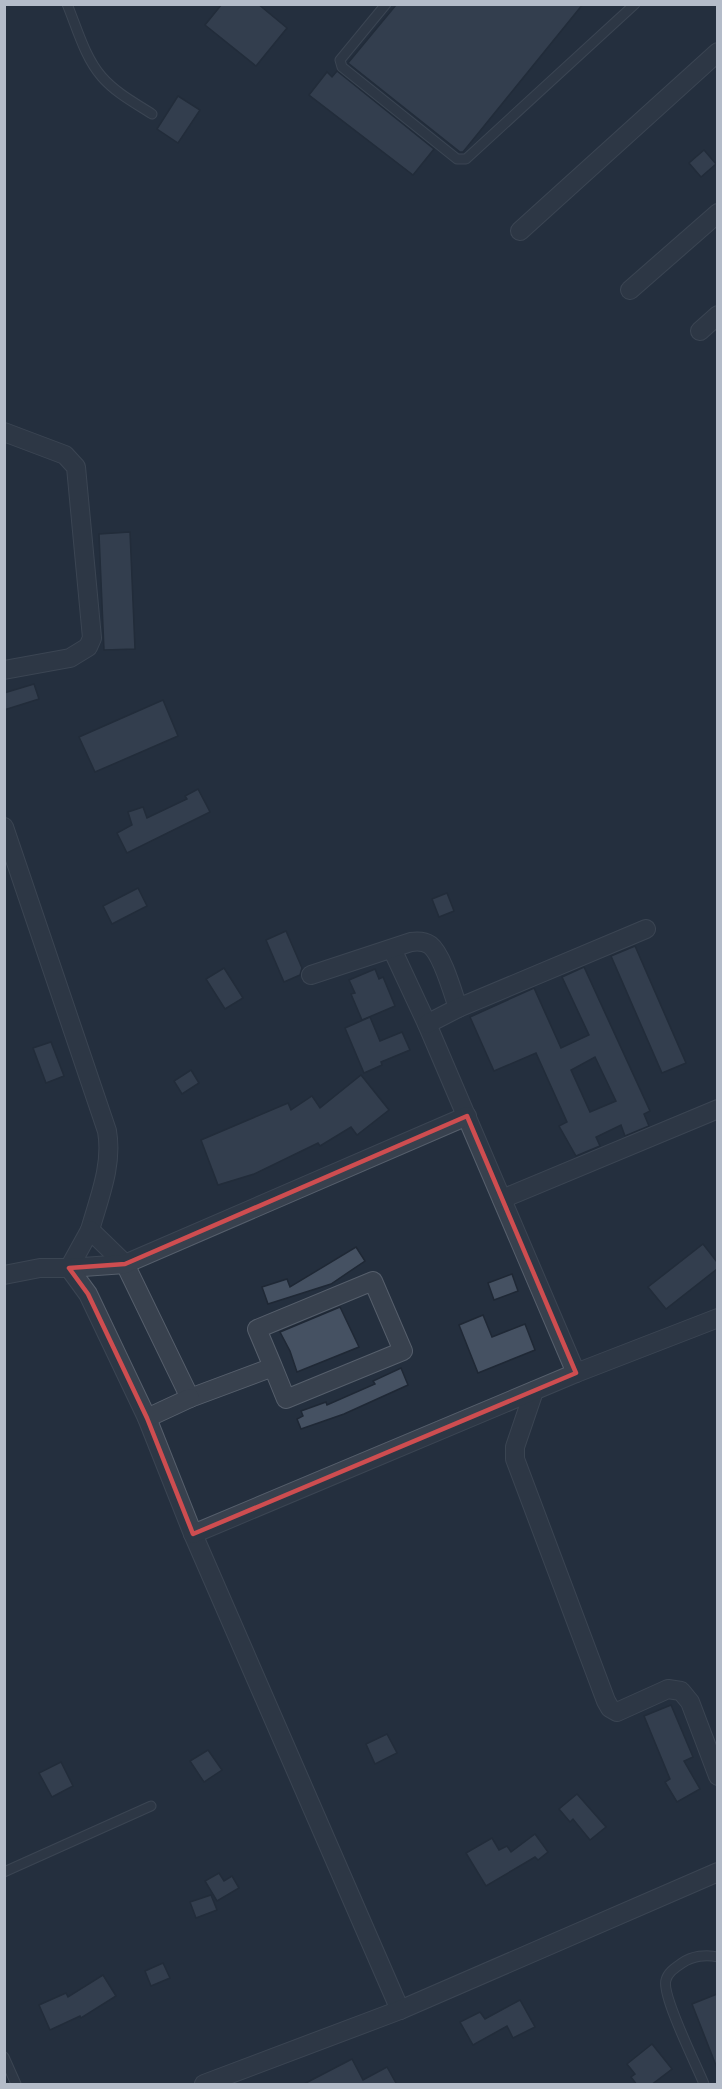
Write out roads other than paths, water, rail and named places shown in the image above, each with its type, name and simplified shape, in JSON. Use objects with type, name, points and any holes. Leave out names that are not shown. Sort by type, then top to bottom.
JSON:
[{"type":"street","points":[[520,231],[717,52]]},
{"type":"street","points":[[630,291],[714,222]]},
{"type":"street","points":[[700,331],[717,315]]},
{"type":"street","points":[[4,432],[65,454],[76,467],[92,638],[88,647],[70,658],[4,670]]},
{"type":"street","points":[[4,827],[107,1131],[108,1166],[90,1230],[69,1268]]},
{"type":"street","points":[[427,1024],[458,1008],[646,929]]},
{"type":"street","points":[[311,975],[418,941],[431,946],[438,956],[458,1008]]},
{"type":"street","points":[[392,949],[467,1116],[576,1373]]},
{"type":"street","points":[[502,1199],[717,1109]]},
{"type":"street","points":[[4,1275],[40,1268],[125,1264],[467,1116]]},
{"type":"street","points":[[90,1230],[125,1264],[190,1398]]},
{"type":"street","points":[[69,1268],[88,1294],[147,1418],[193,1534],[400,2010]]},
{"type":"street","points":[[373,1281],[403,1351],[286,1399],[273,1367],[257,1329],[373,1281]]},
{"type":"street","points":[[193,1534],[576,1373],[717,1318]]},
{"type":"street","points":[[147,1418],[190,1398],[273,1367]]},
{"type":"street","points":[[534,1391],[516,1447],[515,1459],[606,1701],[610,1708],[617,1712],[668,1689],[681,1690],[690,1702],[717,1776]]},
{"type":"street","points":[[204,2085],[400,2010],[717,1872]]},
{"type":"lane","points":[[67,4],[93,64],[101,76],[118,93],[152,114]]},
{"type":"lane","points":[[386,4],[340,60],[342,67],[457,159],[466,159],[635,4]]},
{"type":"lane","points":[[4,1872],[151,1806]]},
{"type":"lane","points":[[704,2085],[668,1998],[665,1981],[671,1971],[686,1960],[708,1955],[717,1957]]},
{"type":"lane","points":[[4,2057],[16,2085]]}]
